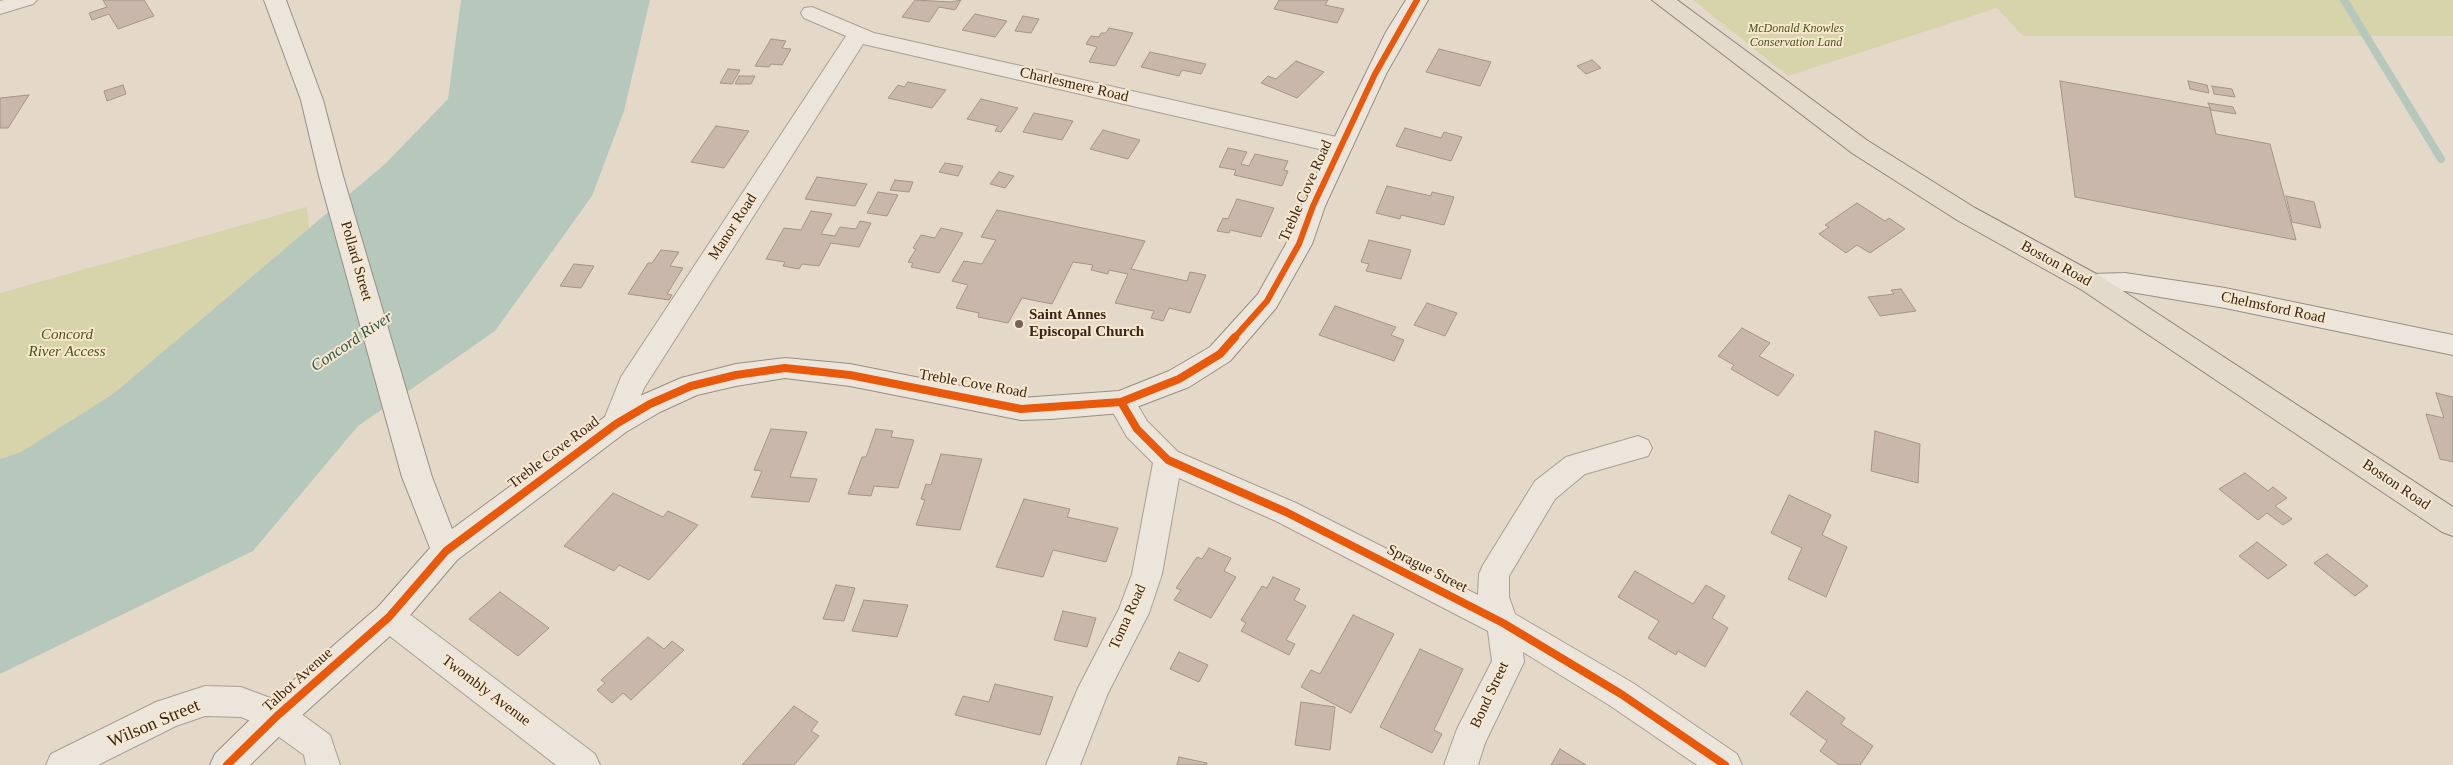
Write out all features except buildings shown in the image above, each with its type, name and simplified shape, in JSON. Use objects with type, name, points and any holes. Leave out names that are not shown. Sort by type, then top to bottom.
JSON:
[{"type":"main road","name":"Boston Road","points":[[1663,0],[1860,147],[1966,214],[2091,283],[2453,523]]},
{"type":"street","points":[[0,8],[26,0]]},
{"type":"street","name":"Pollard Street","points":[[275,0],[312,100],[417,477],[446,552]]},
{"type":"street","name":"Treble Cove Road","points":[[388,617],[446,552],[616,424],[650,404],[691,386],[736,375],[785,368],[850,375],[1021,409],[1121,402],[1179,379],[1220,354],[1267,301],[1299,244],[1312,206],[1397,32],[1417,0]]},
{"type":"street","name":"Charlesmere Road","points":[[812,13],[867,38],[1341,146]]},
{"type":"street","name":"Manor Road","points":[[616,424],[631,385],[858,34]]},
{"type":"street","name":"Chelmsford Road","points":[[2091,283],[2125,282],[2225,298],[2453,345]]},
{"type":"street","name":"Sprague Street","points":[[1121,402],[1137,429],[1168,460],[1286,512],[1504,623],[1621,694],[1725,765]]},
{"type":"street","name":"Bond Street","points":[[1461,765],[1469,740],[1508,662],[1504,623],[1493,597],[1494,574],[1545,490],[1576,465],[1638,448]]},
{"type":"street","name":"Toma Road","points":[[1063,765],[1094,688],[1134,612],[1147,574],[1168,460]]},
{"type":"street","name":"Talbot Avenue","points":[[227,765],[276,716],[388,617]]},
{"type":"street","name":"Twombly Avenue","points":[[388,617],[583,765]]},
{"type":"street","name":"Wilson Street","points":[[62,765],[168,713],[205,701],[241,702],[276,716],[318,746],[323,765]]},
{"type":"green space","name":"McDonald Knowles Conservation Land","points":[[1693,0],[2453,0],[2453,36],[2023,36],[1997,8],[1788,76]]},
{"type":"green space","name":"Concord River Access","points":[[307,207],[309,228],[113,394],[21,452],[0,459],[0,293]]},
{"type":"water","name":"Concord River","points":[[461,0],[650,0],[624,111],[592,196],[495,331],[358,426],[253,551],[0,674],[0,459],[21,452],[113,394],[385,164],[448,99]]},
{"type":"waterway","points":[[2344,0],[2441,159]]},
{"type":"cycle path","points":[[227,765],[277,716],[389,617],[446,551],[616,424],[650,404],[691,386],[736,375],[785,368],[850,375],[1021,409],[1051,408],[1121,402],[1179,379],[1220,354],[1267,301],[1299,244],[1313,206],[1375,74],[1397,32],[1417,0]]},
{"type":"cycle path","points":[[1121,402],[1137,429],[1168,460],[1286,512],[1503,623],[1621,694],[1725,765]]},
{"type":"place","name":"Saint Annes Episcopal Church","points":[[1019,324]]}]
